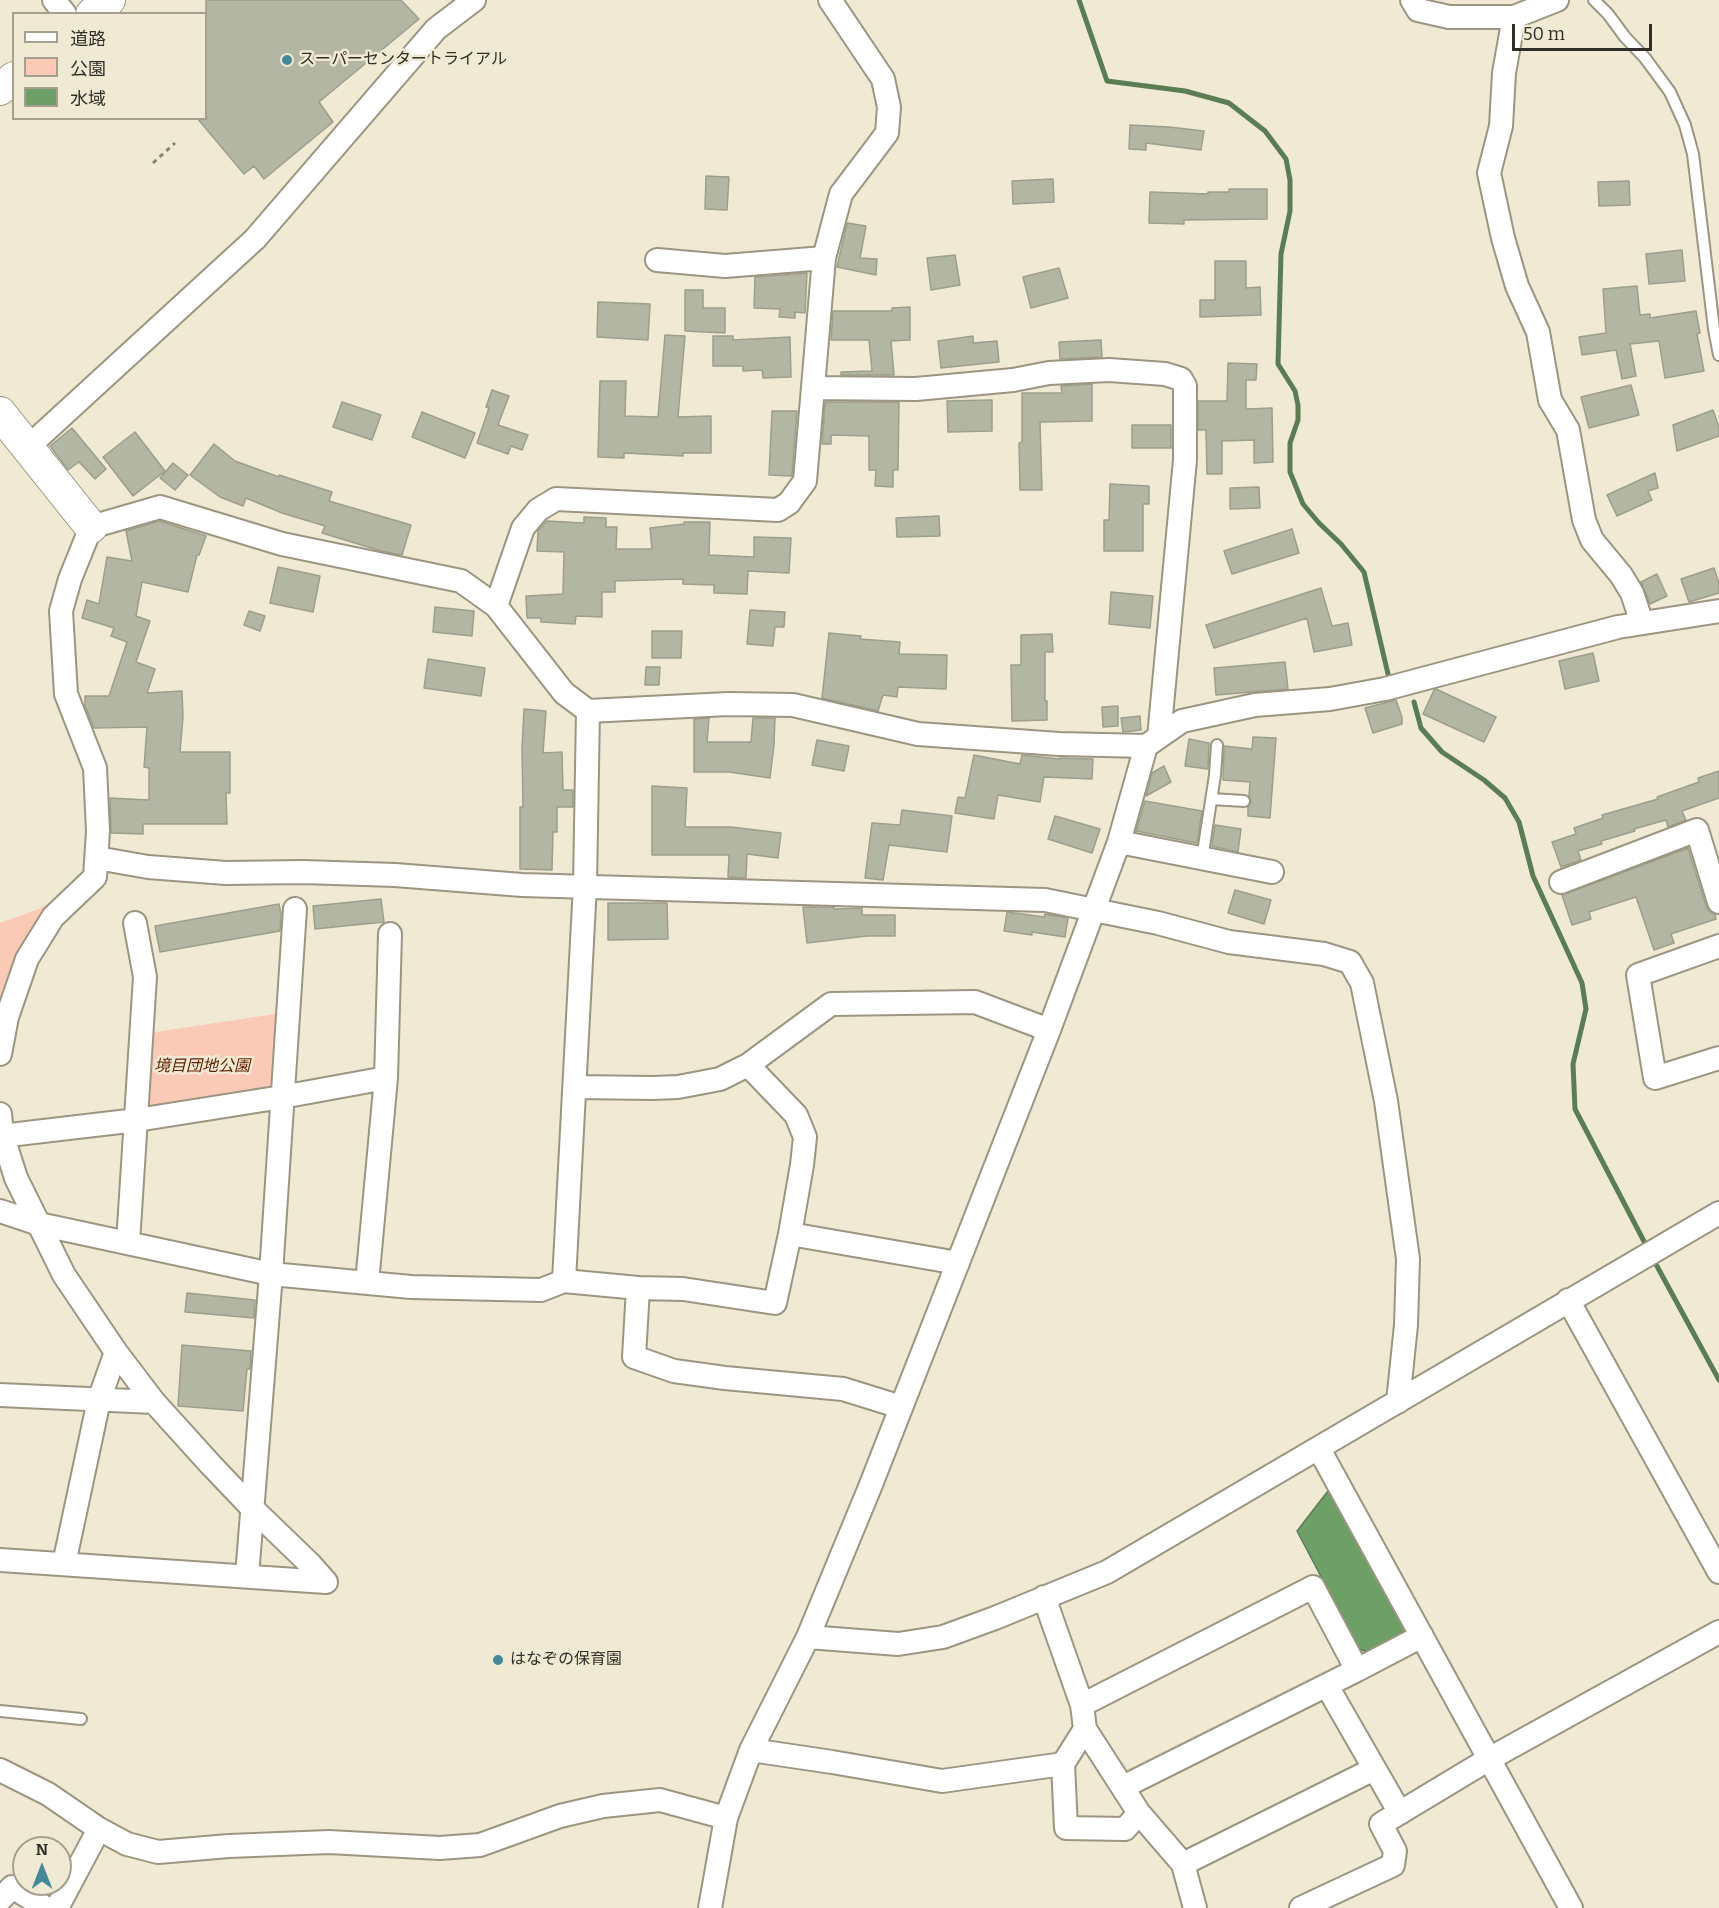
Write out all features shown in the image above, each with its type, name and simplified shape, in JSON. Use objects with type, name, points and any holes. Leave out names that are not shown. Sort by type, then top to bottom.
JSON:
[{"type":"street","points":[[54,0],[63,12]]},
{"type":"street","points":[[95,12],[109,0]]},
{"type":"street","points":[[496,606],[523,528],[538,510],[556,499],[778,510],[789,503],[805,481],[824,258],[841,194],[887,133],[889,107],[883,79],[830,0]]},
{"type":"street","points":[[1412,0],[1418,10],[1449,18],[1514,16],[1557,0]]},
{"type":"street","points":[[28,447],[255,239],[436,29],[467,2]]},
{"type":"street","points":[[1514,16],[1504,73],[1501,126],[1489,173],[1503,238],[1517,286],[1538,332],[1550,400],[1568,429],[1584,520],[1592,540],[1622,575],[1632,593],[1642,623]]},
{"type":"street","points":[[0,89],[12,80]]},
{"type":"street","points":[[657,260],[725,266],[824,258]]},
{"type":"street","points":[[710,1908],[726,1818],[751,1750],[808,1637],[958,1263],[1119,842],[1152,741],[1185,460],[1185,386],[1181,379],[1165,374],[1109,370],[1049,373],[1013,380],[916,390],[813,388]]},
{"type":"street","points":[[0,413],[91,527]]},
{"type":"street","points":[[91,527],[160,507],[282,544],[461,581],[496,606],[564,693],[588,711],[728,704],[793,705],[918,735],[1059,744],[1152,741],[1182,721],[1255,705],[1330,699],[1385,689],[1618,627],[1719,611]]},
{"type":"street","points":[[0,1054],[7,1017],[27,959],[53,917],[95,877],[98,831],[95,768],[66,694],[62,611],[70,579],[91,527]]},
{"type":"street","points":[[564,1281],[585,885],[588,711]]},
{"type":"street","points":[[1561,882],[1697,830],[1718,896]]},
{"type":"street","points":[[1119,842],[1272,872]]},
{"type":"street","points":[[97,858],[148,867],[226,873],[383,874],[522,885],[585,885],[1045,900],[1158,923],[1229,942],[1324,954],[1350,962],[1362,983],[1386,1101],[1408,1259],[1406,1325],[1398,1402]]},
{"type":"street","points":[[247,1576],[271,1274],[295,909]]},
{"type":"street","points":[[128,1243],[145,977],[135,923]]},
{"type":"street","points":[[368,1283],[386,1078],[390,934]]},
{"type":"street","points":[[1719,946],[1638,975],[1654,1078],[1719,1058]]},
{"type":"street","points":[[575,1087],[653,1089],[678,1087],[720,1078],[748,1065],[831,1004],[975,1002],[1049,1030]]},
{"type":"street","points":[[0,1211],[39,1224],[271,1274],[411,1287],[541,1290],[564,1281],[638,1288],[683,1289],[775,1303],[790,1234],[805,1137],[796,1114],[748,1065]]},
{"type":"street","points":[[0,1560],[326,1582],[310,1563],[252,1508],[154,1402],[116,1352],[64,1275],[16,1178],[1,1128],[136,1120],[386,1078]]},
{"type":"street","points":[[808,1637],[898,1644],[943,1637],[1107,1572],[1719,1213]]},
{"type":"street","points":[[790,1234],[958,1263]]},
{"type":"street","points":[[638,1288],[633,1357],[674,1371],[843,1389],[901,1407]]},
{"type":"street","points":[[1568,1300],[1719,1572]]},
{"type":"street","points":[[64,1563],[99,1400],[116,1352]]},
{"type":"street","points":[[0,1395],[154,1402]]},
{"type":"street","points":[[1319,1449],[1571,1908]]},
{"type":"street","points":[[1082,1705],[1313,1587],[1357,1670]]},
{"type":"street","points":[[1044,1597],[1082,1705],[1085,1729],[1139,1813],[1183,1864],[1195,1908]]},
{"type":"street","points":[[1301,1908],[1393,1865],[1395,1851],[1381,1824],[1490,1759],[1719,1632]]},
{"type":"street","points":[[1123,1787],[1327,1686],[1422,1636]]},
{"type":"street","points":[[1327,1686],[1400,1813]]},
{"type":"street","points":[[1085,1729],[1063,1764],[1066,1828],[1125,1829],[1139,1813]]},
{"type":"street","points":[[751,1750],[942,1781],[1063,1764]]},
{"type":"street","points":[[1183,1864],[1374,1769]]},
{"type":"street","points":[[0,1770],[48,1794],[99,1829],[127,1844],[158,1852],[229,1846],[329,1842],[440,1848],[480,1845],[560,1816],[603,1806],[660,1800],[726,1818]]},
{"type":"street","points":[[57,1908],[99,1829]]},
{"type":"street","points":[[0,1899],[12,1887],[46,1908]]},
{"type":"lane","points":[[1594,0],[1645,57],[1670,92],[1686,124],[1693,154],[1712,318],[1719,355]]},
{"type":"lane","points":[[1202,859],[1212,799],[1217,745]]},
{"type":"lane","points":[[1212,799],[1244,801]]},
{"type":"lane","points":[[0,1711],[81,1719]]},
{"type":"path","points":[[153,163],[175,143]]},
{"type":"green space","points":[[55,899],[64,907],[53,917],[0,1054],[0,923],[41,908]]},
{"type":"green space","name":"境目団地公園","points":[[288,1012],[282,1097],[137,1120],[142,1034]]},
{"type":"water","points":[[1331,1487],[1410,1629],[1367,1652],[1359,1649],[1297,1531]]},
{"type":"building","name":"スーパーセンタートライアル","points":[[206,0],[401,0],[419,19],[319,102],[333,122],[264,179],[254,166],[244,174],[199,120],[207,120]]},
{"type":"building","points":[[1130,125],[1204,131],[1201,150],[1146,143],[1146,150],[1129,149]]},
{"type":"building","points":[[706,176],[729,177],[727,210],[705,209]]},
{"type":"building","points":[[1053,179],[1054,202],[1013,204],[1012,181]]},
{"type":"building","points":[[1629,181],[1630,205],[1599,206],[1598,182]]},
{"type":"building","points":[[1229,189],[1267,189],[1267,219],[1184,220],[1184,224],[1149,223],[1150,192],[1208,194],[1208,192],[1229,192]]},
{"type":"building","points":[[847,223],[866,226],[860,258],[877,259],[876,275],[837,267]]},
{"type":"building","points":[[1682,250],[1685,281],[1649,284],[1646,254]]},
{"type":"building","points":[[955,255],[960,285],[931,290],[927,258]]},
{"type":"building","points":[[1215,261],[1246,261],[1246,288],[1260,287],[1261,315],[1200,317],[1200,300],[1215,300]]},
{"type":"building","points":[[1059,268],[1068,298],[1031,308],[1023,277]]},
{"type":"building","points":[[807,273],[805,313],[795,312],[795,318],[779,317],[780,309],[754,308],[755,277]]},
{"type":"building","points":[[1637,286],[1640,315],[1650,314],[1650,318],[1696,311],[1700,333],[1697,334],[1704,371],[1665,378],[1659,341],[1630,344],[1636,376],[1622,379],[1616,350],[1582,355],[1579,337],[1606,333],[1603,289]]},
{"type":"building","points":[[685,290],[703,290],[703,308],[725,308],[725,333],[685,331]]},
{"type":"building","points":[[598,302],[650,304],[648,340],[597,337]]},
{"type":"building","points":[[910,307],[910,340],[891,341],[894,375],[841,375],[841,372],[872,371],[869,340],[831,340],[833,311],[892,311],[892,308]]},
{"type":"building","points":[[665,335],[685,336],[678,417],[711,416],[711,453],[683,453],[683,456],[624,453],[624,458],[598,457],[600,381],[626,381],[625,416],[658,417]]},
{"type":"building","points":[[713,336],[733,336],[733,340],[790,337],[791,377],[763,378],[762,370],[743,371],[743,366],[713,366]]},
{"type":"building","points":[[973,336],[973,343],[997,341],[999,362],[941,368],[938,341]]},
{"type":"building","points":[[1101,340],[1102,357],[1060,359],[1059,342]]},
{"type":"building","points":[[1228,363],[1257,364],[1256,380],[1246,380],[1246,409],[1272,408],[1273,462],[1254,463],[1254,440],[1222,441],[1222,474],[1207,474],[1206,430],[1198,430],[1198,401],[1227,401]]},
{"type":"building","points":[[1092,384],[1092,421],[1040,422],[1042,490],[1020,490],[1019,443],[1022,442],[1022,393],[1062,393],[1061,386]]},
{"type":"building","points":[[1631,385],[1639,415],[1589,428],[1581,397]]},
{"type":"building","points":[[492,390],[509,396],[498,425],[528,435],[522,450],[511,446],[508,454],[477,443],[489,408],[486,407]]},
{"type":"building","points":[[992,400],[992,431],[948,432],[947,401]]},
{"type":"building","points":[[342,402],[381,415],[372,440],[333,427]]},
{"type":"building","points":[[825,402],[899,402],[898,470],[893,470],[893,487],[875,486],[876,470],[869,470],[869,436],[831,435],[831,444],[822,444]]},
{"type":"building","points":[[1713,410],[1719,427],[1719,436],[1677,451],[1673,425]]},
{"type":"building","points":[[772,411],[797,411],[792,476],[769,475]]},
{"type":"building","points":[[422,412],[475,433],[465,458],[412,437]]},
{"type":"building","points":[[1132,425],[1171,425],[1171,448],[1132,448]]},
{"type":"building","points":[[72,428],[106,469],[95,479],[79,462],[68,470],[50,446]]},
{"type":"building","points":[[135,432],[165,471],[133,496],[103,457]]},
{"type":"building","points":[[214,444],[235,461],[279,477],[279,475],[332,492],[329,501],[411,525],[402,555],[322,533],[325,526],[282,513],[246,498],[243,506],[220,497],[190,475]]},
{"type":"building","points":[[173,463],[188,475],[175,490],[160,478]]},
{"type":"building","points":[[1655,473],[1658,488],[1648,491],[1652,500],[1617,516],[1607,495]]},
{"type":"building","points":[[1110,484],[1149,486],[1149,504],[1143,504],[1143,551],[1104,551],[1104,520],[1109,520]]},
{"type":"building","points":[[1259,487],[1260,508],[1230,509],[1230,488]]},
{"type":"building","points":[[939,516],[940,536],[897,537],[896,518]]},
{"type":"building","points":[[584,517],[606,518],[606,527],[617,527],[616,549],[652,549],[650,528],[684,524],[684,522],[710,522],[709,555],[754,557],[754,537],[791,538],[789,573],[748,571],[747,594],[714,593],[714,585],[683,584],[683,579],[615,581],[615,592],[602,592],[602,617],[576,616],[575,624],[541,622],[541,618],[527,618],[526,596],[563,594],[564,552],[537,551],[538,531],[547,521],[584,523]]},
{"type":"building","points":[[159,521],[206,536],[199,555],[197,555],[188,592],[142,582],[136,616],[150,621],[136,662],[155,669],[147,693],[182,691],[183,717],[180,752],[230,752],[230,793],[226,793],[227,824],[143,824],[143,834],[111,833],[110,798],[149,800],[149,768],[144,767],[147,727],[94,728],[85,706],[85,696],[109,696],[127,642],[111,636],[114,628],[82,618],[87,600],[99,604],[107,557],[132,561],[126,531]]},
{"type":"building","points":[[1292,529],[1299,553],[1232,574],[1224,551]]},
{"type":"building","points":[[278,567],[320,576],[313,612],[270,603]]},
{"type":"building","points":[[1714,568],[1719,583],[1719,593],[1689,602],[1681,579]]},
{"type":"building","points":[[1657,574],[1667,596],[1650,604],[1641,582]]},
{"type":"building","points":[[1321,588],[1332,626],[1348,623],[1352,645],[1314,652],[1307,618],[1214,648],[1206,625]]},
{"type":"building","points":[[1111,592],[1153,596],[1150,628],[1109,624]]},
{"type":"building","points":[[435,607],[474,611],[472,636],[433,632]]},
{"type":"building","points":[[750,610],[785,612],[784,627],[775,627],[773,646],[747,644]]},
{"type":"building","points":[[249,611],[265,616],[260,631],[244,625]]},
{"type":"building","points":[[652,631],[682,631],[681,658],[652,658]]},
{"type":"building","points":[[829,633],[861,636],[860,639],[900,642],[899,654],[947,655],[946,689],[898,687],[897,697],[883,695],[878,711],[822,698]]},
{"type":"building","points":[[1052,634],[1053,652],[1045,652],[1047,720],[1012,721],[1011,665],[1021,665],[1021,635]]},
{"type":"building","points":[[1593,653],[1599,681],[1565,689],[1559,661]]},
{"type":"building","points":[[428,659],[485,668],[481,696],[424,688]]},
{"type":"building","points":[[1285,662],[1288,689],[1216,695],[1214,668]]},
{"type":"building","points":[[646,667],[660,667],[659,685],[645,685]]},
{"type":"building","points":[[1436,689],[1496,717],[1484,742],[1423,714]]},
{"type":"building","points":[[1396,700],[1402,724],[1373,733],[1365,708]]},
{"type":"building","points":[[1118,706],[1118,726],[1103,727],[1102,707]]},
{"type":"building","points":[[524,709],[546,711],[543,753],[562,752],[563,790],[573,790],[573,807],[557,807],[557,832],[553,832],[552,870],[520,869]]},
{"type":"building","points":[[1140,716],[1141,730],[1123,732],[1121,718]]},
{"type":"building","points":[[709,718],[707,742],[751,742],[753,718],[775,718],[770,778],[729,772],[694,772],[694,719]]},
{"type":"building","points":[[1253,737],[1276,738],[1270,818],[1248,816],[1248,807],[1251,802],[1250,782],[1223,780],[1224,746],[1252,749]]},
{"type":"building","points":[[1189,739],[1209,743],[1208,769],[1185,766]]},
{"type":"building","points":[[817,740],[849,746],[844,771],[812,765]]},
{"type":"building","points":[[974,755],[1020,764],[1022,755],[1060,759],[1093,759],[1092,779],[1044,777],[1040,802],[998,795],[994,819],[955,813],[958,797],[965,798]]},
{"type":"building","points":[[1164,766],[1171,782],[1146,796],[1152,773]]},
{"type":"building","points":[[1719,771],[1719,798],[1682,811],[1686,820],[1668,827],[1666,820],[1601,841],[1602,844],[1578,851],[1581,860],[1561,867],[1552,842],[1576,834],[1574,828],[1603,818],[1602,815],[1658,799],[1657,797],[1699,782],[1698,778]]},
{"type":"building","points":[[652,786],[687,788],[685,827],[731,827],[781,833],[778,858],[747,854],[746,878],[728,877],[729,855],[652,855]]},
{"type":"building","points":[[1145,801],[1202,811],[1197,843],[1136,831]]},
{"type":"building","points":[[902,810],[952,816],[947,852],[889,845],[883,880],[865,878],[872,823],[900,825]]},
{"type":"building","points":[[1055,816],[1100,829],[1092,853],[1048,839]]},
{"type":"building","points":[[1215,825],[1241,829],[1238,852],[1212,846]]},
{"type":"building","points":[[1688,848],[1706,906],[1716,919],[1671,934],[1674,943],[1654,950],[1636,897],[1589,912],[1591,919],[1572,925],[1562,895]]},
{"type":"building","points":[[1235,890],[1271,900],[1264,924],[1228,913]]},
{"type":"building","points":[[381,899],[384,922],[315,929],[313,906]]},
{"type":"building","points":[[608,903],[667,903],[668,939],[608,940]]},
{"type":"building","points":[[279,904],[280,931],[160,952],[155,926]]},
{"type":"building","points":[[803,907],[862,908],[862,915],[895,915],[895,936],[867,936],[807,943]]},
{"type":"building","points":[[1007,912],[1068,918],[1065,937],[1004,931]]},
{"type":"building","points":[[187,1293],[255,1300],[254,1318],[185,1312]]},
{"type":"building","points":[[182,1345],[251,1351],[243,1411],[178,1406]]},
{"type":"waterway","points":[[1079,0],[1107,81],[1185,91],[1229,103],[1265,131],[1286,159],[1290,180],[1290,211],[1281,254],[1278,364],[1295,391],[1298,405],[1298,420],[1290,443],[1290,472],[1303,504],[1364,572],[1388,674]]},
{"type":"waterway","points":[[1414,702],[1421,728],[1442,752],[1484,780],[1505,798],[1519,822],[1533,876],[1582,983],[1586,1009],[1573,1064],[1575,1109],[1648,1249]]},
{"type":"waterway","points":[[1652,1257],[1719,1380]]},
{"type":"place","name":"スーパーセンタートライアル","points":[[287,60]]},
{"type":"place","name":"はなぞの保育園","points":[[498,1660]]}]
